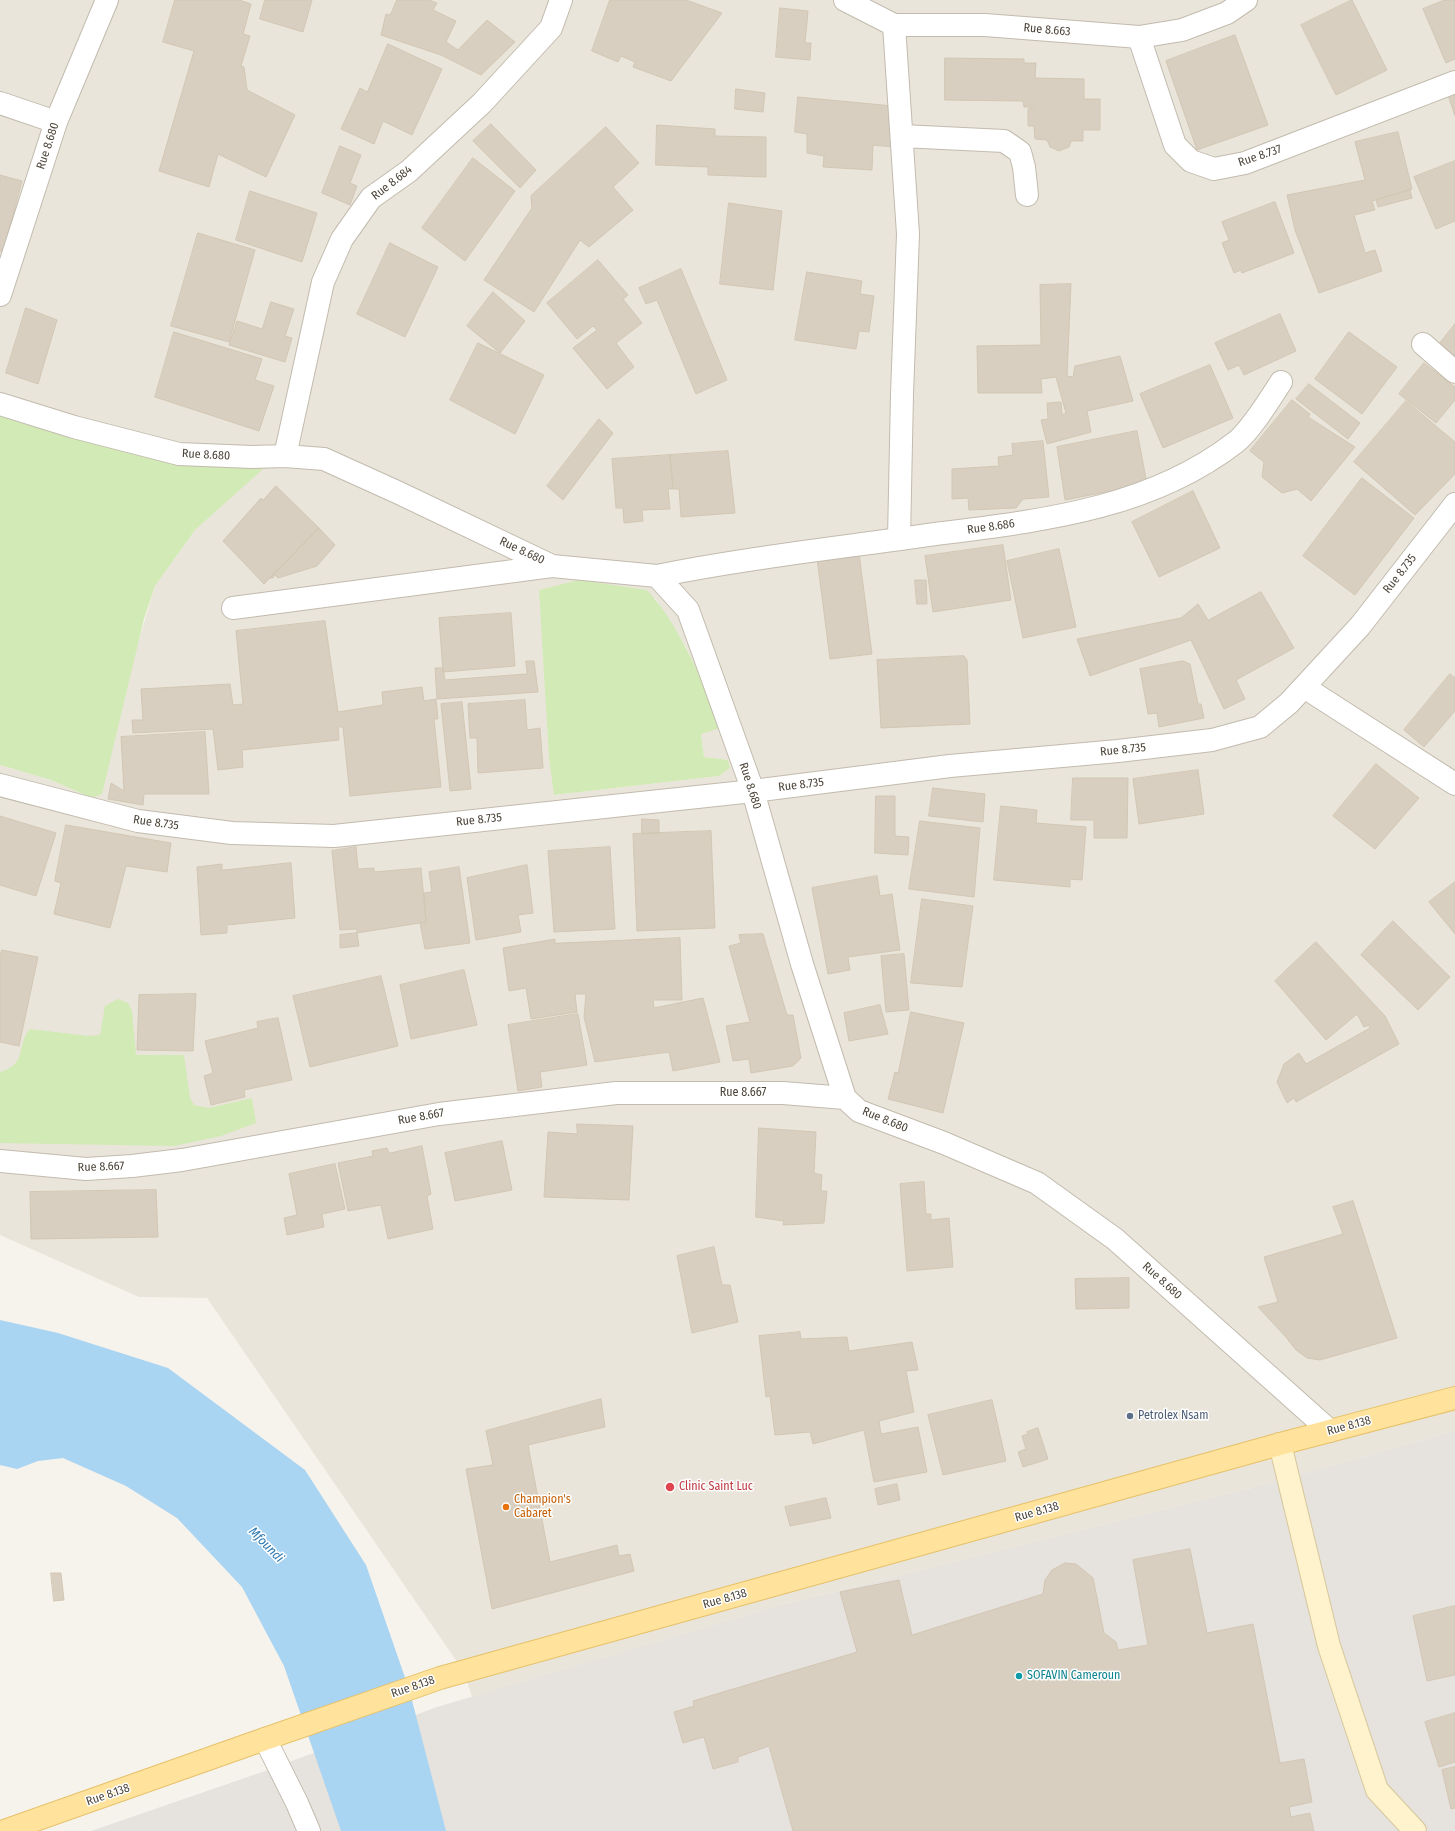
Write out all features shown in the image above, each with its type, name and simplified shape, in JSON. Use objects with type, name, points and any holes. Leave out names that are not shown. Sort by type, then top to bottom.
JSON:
[{"type":"main road","name":"Rue 8.138","points":[[4,1831],[440,1678],[1280,1444],[1455,1398]]},
{"type":"main road","points":[[1280,1444],[1329,1646],[1376,1790],[1415,1831]]},
{"type":"street","name":"Rue 8.680","points":[[0,295],[56,122],[107,0]]},
{"type":"street","name":"Rue 8.684","points":[[285,456],[323,282],[342,239],[371,198],[409,171],[482,103],[551,28],[561,0]]},
{"type":"street","name":"Rue 8.663","points":[[845,0],[894,25],[985,25],[1139,37],[1182,30],[1227,13],[1246,0]]},
{"type":"street","points":[[894,25],[908,234],[902,394],[899,539]]},
{"type":"street","name":"Rue 8.737","points":[[1139,37],[1175,145],[1191,161],[1214,169],[1245,163],[1455,82]]},
{"type":"street","points":[[0,103],[56,122]]},
{"type":"street","points":[[902,136],[1004,141],[1020,152],[1024,167],[1027,195]]},
{"type":"street","points":[[1423,344],[1455,372]]},
{"type":"street","name":"Rue 8.686","points":[[656,576],[718,564],[1048,519],[1135,497],[1200,467],[1238,441],[1261,412],[1280,382]]},
{"type":"street","name":"Rue 8.680","points":[[0,404],[74,427],[179,454],[252,457],[285,456],[324,460],[404,495],[552,566],[656,576],[688,610],[753,791],[802,964],[845,1098],[859,1111],[944,1143],[1037,1183],[1115,1239],[1330,1431]]},
{"type":"street","name":"Rue 8.735","points":[[0,786],[138,821],[232,833],[334,836],[753,791],[950,766],[1118,751],[1212,740],[1260,727],[1289,703],[1360,626],[1455,504]]},
{"type":"street","points":[[233,608],[552,566]]},
{"type":"street","points":[[1304,687],[1455,784]]},
{"type":"street","name":"Rue 8.667","points":[[0,1162],[86,1169],[132,1166],[182,1160],[439,1114],[616,1093],[783,1093],[845,1098]]},
{"type":"street","points":[[265,1739],[297,1803],[309,1831]]},
{"type":"shaded area","points":[[0,0],[1455,0],[1455,1431],[1252,1488],[785,1604],[472,1697],[464,1672],[207,1298],[139,1297],[0,1235],[0,765],[51,780],[92,798],[155,586],[195,530],[224,503],[192,453],[0,394]],"holes":[[[655,598],[685,645],[719,717],[701,734],[704,757],[728,760],[730,768],[719,776],[554,795]]]},
{"type":"shaded area","points":[[1455,1431],[1455,1831],[91,1831],[265,1771],[437,1707],[785,1604],[1252,1488]]},
{"type":"green space","points":[[0,394],[192,453],[263,446],[273,460],[195,530],[155,586],[144,619],[102,794],[92,798],[51,780],[0,765]]},
{"type":"green space","points":[[579,580],[647,590],[659,604],[688,651],[719,717],[720,728],[701,734],[704,757],[728,760],[730,768],[719,776],[554,795],[549,758],[539,590]]},
{"type":"green space","points":[[118,999],[128,1003],[132,1011],[136,1055],[184,1055],[190,1098],[194,1105],[209,1108],[252,1098],[256,1123],[221,1136],[174,1146],[0,1143],[0,1072],[15,1064],[26,1035],[30,1029],[89,1036],[100,1035],[105,1006]]},
{"type":"water","name":"Mfoundi","points":[[0,1320],[58,1333],[168,1368],[305,1470],[366,1565],[409,1689],[446,1831],[341,1831],[284,1666],[242,1587],[177,1518],[126,1486],[63,1458],[38,1461],[17,1469],[0,1465]]},
{"type":"building","points":[[175,0],[239,0],[251,4],[243,34],[250,36],[241,66],[244,67],[247,90],[295,115],[266,177],[218,154],[209,187],[159,171],[194,51],[163,42]]},
{"type":"building","points":[[265,0],[312,0],[303,32],[260,19]]},
{"type":"building","points":[[397,0],[429,0],[437,3],[433,10],[456,21],[446,42],[458,50],[487,20],[515,42],[481,75],[441,55],[381,35],[386,14],[390,15]]},
{"type":"building","points":[[610,0],[686,0],[722,13],[671,81],[633,67],[635,62],[621,56],[618,62],[592,51]]},
{"type":"building","points":[[1352,0],[1387,70],[1336,95],[1301,25]]},
{"type":"building","points":[[1445,0],[1455,0],[1455,59],[1446,63],[1423,9]]},
{"type":"building","points":[[780,8],[808,11],[805,43],[811,43],[810,60],[776,57]]},
{"type":"building","points":[[1235,35],[1268,125],[1197,150],[1166,61]]},
{"type":"building","points":[[388,44],[442,69],[412,135],[383,121],[374,144],[341,129],[360,88],[367,92]]},
{"type":"building","points":[[945,58],[1024,59],[1024,63],[1036,63],[1035,78],[1084,79],[1084,99],[1100,99],[1100,130],[1083,130],[1083,141],[1071,141],[1069,147],[1059,151],[1050,147],[1047,140],[1035,139],[1034,126],[1028,126],[1028,109],[1033,107],[1024,107],[1023,101],[945,100]]},
{"type":"building","points":[[736,89],[765,93],[763,112],[735,109]]},
{"type":"building","points":[[1455,93],[1455,116],[1448,95]]},
{"type":"building","points":[[798,97],[893,106],[893,147],[873,145],[872,170],[823,167],[824,156],[807,153],[807,134],[795,132]]},
{"type":"building","points":[[491,124],[536,170],[520,188],[473,141]]},
{"type":"building","points":[[657,125],[715,129],[715,136],[766,137],[766,177],[708,175],[708,167],[656,165]]},
{"type":"building","points":[[606,127],[639,163],[613,187],[633,210],[589,247],[580,240],[534,312],[484,280],[532,208],[531,196]]},
{"type":"building","points":[[1398,132],[1412,189],[1372,201],[1375,210],[1354,215],[1365,253],[1375,250],[1382,271],[1319,293],[1295,230],[1287,195],[1365,180],[1355,142]]},
{"type":"building","points":[[340,146],[361,155],[350,183],[357,186],[350,205],[322,193]]},
{"type":"building","points":[[473,158],[515,191],[465,261],[422,228]]},
{"type":"building","points":[[1455,161],[1455,221],[1436,229],[1414,177]]},
{"type":"building","points":[[0,175],[22,181],[3,252],[0,251]]},
{"type":"building","points":[[1410,190],[1412,198],[1378,207],[1376,200]]},
{"type":"building","points":[[250,191],[317,213],[302,262],[236,240]]},
{"type":"building","points":[[1275,202],[1294,253],[1242,273],[1241,270],[1234,273],[1222,243],[1229,240],[1222,222]]},
{"type":"building","points":[[729,203],[782,211],[773,290],[720,284]]},
{"type":"building","points":[[198,233],[255,250],[229,342],[171,326]]},
{"type":"building","points":[[390,243],[438,267],[405,337],[357,314]]},
{"type":"building","points":[[598,260],[628,295],[623,299],[642,323],[616,343],[634,367],[607,389],[573,348],[597,330],[593,326],[577,339],[547,303]]},
{"type":"building","points":[[681,269],[727,380],[696,394],[657,300],[646,304],[639,288]]},
{"type":"building","points":[[807,272],[862,281],[860,294],[874,296],[869,332],[859,331],[856,349],[795,340]]},
{"type":"building","points":[[1071,284],[1067,376],[1073,377],[1075,366],[1120,356],[1133,401],[1087,411],[1091,432],[1047,444],[1041,420],[1048,419],[1047,403],[1061,402],[1062,415],[1066,413],[1056,377],[1041,379],[1042,393],[978,393],[977,346],[1041,345],[1040,285]]},
{"type":"building","points":[[493,292],[525,321],[500,353],[467,326]]},
{"type":"building","points":[[271,302],[294,309],[285,336],[292,338],[285,362],[229,345],[237,321],[262,329]]},
{"type":"building","points":[[26,308],[57,320],[38,384],[6,373]]},
{"type":"building","points":[[1280,314],[1296,351],[1244,375],[1239,365],[1228,370],[1215,343]]},
{"type":"building","points":[[1455,324],[1455,362],[1437,347]]},
{"type":"building","points":[[174,332],[262,359],[255,380],[274,386],[259,431],[155,397]]},
{"type":"building","points":[[1349,332],[1397,367],[1362,414],[1315,379]]},
{"type":"building","points":[[478,343],[544,375],[515,434],[450,400]]},
{"type":"building","points":[[1424,363],[1455,387],[1455,400],[1436,423],[1399,394]]},
{"type":"building","points":[[1210,365],[1233,418],[1163,448],[1140,394]]},
{"type":"building","points":[[1309,384],[1360,423],[1348,439],[1296,399]]},
{"type":"building","points":[[1292,400],[1310,414],[1308,417],[1355,447],[1311,501],[1297,489],[1282,493],[1262,477],[1264,462],[1250,451]]},
{"type":"building","points":[[1406,401],[1455,442],[1455,474],[1415,515],[1354,462]]},
{"type":"building","points":[[599,419],[613,433],[563,500],[547,486]]},
{"type":"building","points":[[1137,431],[1147,484],[1065,500],[1057,447]]},
{"type":"building","points":[[1043,441],[1049,497],[1023,499],[1016,508],[969,510],[968,498],[952,499],[952,469],[999,466],[998,457],[1013,455],[1012,444]]},
{"type":"building","points":[[728,451],[735,513],[681,517],[679,489],[673,489],[670,455]]},
{"type":"building","points":[[670,455],[673,489],[668,489],[670,509],[642,510],[643,521],[624,523],[623,508],[616,508],[612,459]]},
{"type":"building","points":[[1362,478],[1414,518],[1355,595],[1303,556]]},
{"type":"building","points":[[276,486],[319,528],[264,584],[223,541],[261,498],[263,500]]},
{"type":"building","points":[[1193,491],[1220,548],[1159,577],[1132,522]]},
{"type":"building","points":[[319,528],[335,545],[317,566],[278,578],[275,575],[273,578],[270,578]]},
{"type":"building","points":[[1003,545],[1011,600],[933,612],[925,556]]},
{"type":"building","points":[[1059,549],[1076,627],[1023,638],[1007,561]]},
{"type":"building","points":[[859,553],[872,654],[830,659],[817,558]]},
{"type":"building","points":[[915,580],[926,580],[927,604],[917,604]]},
{"type":"building","points":[[1261,592],[1294,648],[1236,680],[1245,699],[1224,709],[1191,640],[1090,676],[1077,639],[1181,618],[1198,604],[1208,620]]},
{"type":"building","points":[[511,613],[515,666],[443,672],[439,618]]},
{"type":"building","points":[[325,621],[338,712],[383,705],[382,692],[422,687],[424,701],[436,699],[438,719],[434,719],[441,787],[350,796],[343,727],[338,727],[339,740],[242,750],[243,767],[218,770],[213,729],[133,733],[132,720],[143,720],[141,689],[230,684],[233,705],[243,704],[236,631]]},
{"type":"building","points":[[964,656],[967,660],[970,724],[881,728],[877,660]]},
{"type":"building","points":[[526,661],[534,661],[538,692],[437,699],[435,668],[443,668],[445,680],[527,674]]},
{"type":"building","points":[[1183,661],[1190,664],[1198,704],[1201,704],[1204,718],[1159,727],[1157,713],[1148,714],[1140,669]]},
{"type":"building","points":[[1450,674],[1455,678],[1455,711],[1424,747],[1404,730]]},
{"type":"building","points":[[525,700],[527,730],[540,728],[543,768],[478,773],[477,738],[470,738],[468,704]]},
{"type":"building","points":[[462,702],[471,789],[450,791],[441,704]]},
{"type":"building","points":[[205,732],[209,794],[144,794],[143,805],[108,799],[111,783],[124,791],[121,737]]},
{"type":"building","points":[[1376,764],[1419,798],[1375,849],[1333,816]]},
{"type":"building","points":[[1198,770],[1204,814],[1139,824],[1133,779]]},
{"type":"building","points":[[1073,778],[1128,778],[1127,838],[1094,838],[1094,820],[1071,820]]},
{"type":"building","points":[[933,788],[985,794],[983,822],[929,816]]},
{"type":"building","points":[[876,796],[895,796],[895,836],[909,837],[908,855],[875,853]]},
{"type":"building","points":[[1001,806],[1037,810],[1036,823],[1086,827],[1082,880],[1070,879],[1070,887],[994,880]]},
{"type":"building","points":[[0,816],[56,833],[36,896],[0,885]]},
{"type":"building","points":[[642,819],[659,820],[659,833],[642,834]]},
{"type":"building","points":[[920,821],[980,828],[974,897],[909,889]]},
{"type":"building","points":[[66,825],[171,843],[167,872],[126,866],[110,928],[54,914],[61,883],[55,881]]},
{"type":"building","points":[[711,831],[715,928],[637,931],[633,834]]},
{"type":"building","points":[[356,847],[358,869],[374,868],[374,872],[421,868],[426,922],[357,933],[357,929],[340,930],[332,851]]},
{"type":"building","points":[[610,847],[615,929],[554,932],[548,851]]},
{"type":"building","points":[[291,863],[295,918],[227,925],[227,933],[201,935],[197,867],[222,864],[222,870]]},
{"type":"building","points":[[527,865],[533,913],[518,915],[521,932],[476,940],[467,878]]},
{"type":"building","points":[[459,867],[470,943],[425,949],[420,923],[426,922],[424,893],[432,892],[429,872]]},
{"type":"building","points":[[877,876],[880,896],[892,894],[900,950],[848,957],[850,970],[828,974],[812,888]]},
{"type":"building","points":[[1455,882],[1455,934],[1429,902]]},
{"type":"building","points":[[922,899],[973,906],[962,987],[911,983]]},
{"type":"building","points":[[1393,921],[1450,977],[1418,1010],[1361,955]]},
{"type":"building","points":[[357,933],[359,946],[340,948],[340,935]]},
{"type":"building","points":[[763,934],[787,1015],[793,1015],[801,1058],[793,1066],[751,1073],[749,1059],[733,1061],[726,1026],[750,1022],[729,946],[741,943],[739,935]]},
{"type":"building","points":[[680,938],[682,1000],[653,1000],[654,1008],[703,998],[720,1062],[673,1071],[669,1052],[595,1062],[584,1017],[586,994],[575,994],[577,1012],[531,1019],[526,988],[509,991],[503,948],[555,939],[555,943]]},
{"type":"building","points":[[1316,942],[1385,1016],[1399,1044],[1296,1102],[1294,1098],[1287,1103],[1277,1082],[1284,1064],[1299,1053],[1306,1064],[1370,1028],[1369,1025],[1364,1027],[1357,1014],[1326,1040],[1275,981]]},
{"type":"building","points":[[2,950],[38,957],[19,1046],[0,1042],[0,957]]},
{"type":"building","points":[[904,954],[909,1010],[886,1012],[881,956]]},
{"type":"building","points":[[464,970],[477,1025],[411,1039],[400,985]]},
{"type":"building","points":[[381,976],[398,1046],[310,1067],[293,996]]},
{"type":"building","points":[[196,994],[193,1051],[137,1050],[139,995]]},
{"type":"building","points":[[880,1005],[888,1034],[849,1041],[844,1013]]},
{"type":"building","points":[[911,1012],[964,1023],[943,1113],[888,1099],[895,1072],[898,1073]]},
{"type":"building","points":[[578,1014],[587,1065],[540,1072],[542,1087],[518,1091],[508,1025]]},
{"type":"building","points":[[278,1018],[292,1080],[244,1090],[245,1097],[211,1105],[204,1076],[213,1073],[205,1041],[258,1028],[257,1022]]},
{"type":"building","points":[[577,1124],[633,1126],[629,1200],[544,1197],[548,1132],[577,1134]]},
{"type":"building","points":[[759,1128],[816,1132],[814,1173],[822,1175],[821,1191],[827,1191],[824,1223],[783,1225],[784,1221],[756,1217]]},
{"type":"building","points":[[502,1141],[512,1190],[455,1201],[445,1153]]},
{"type":"building","points":[[422,1146],[431,1194],[427,1196],[433,1229],[388,1239],[381,1205],[348,1211],[338,1163],[373,1156],[372,1151],[387,1148],[389,1153]]},
{"type":"building","points":[[335,1164],[345,1209],[322,1214],[324,1227],[287,1235],[284,1218],[297,1215],[289,1174]]},
{"type":"building","points":[[924,1182],[926,1214],[931,1214],[931,1220],[949,1218],[953,1267],[907,1271],[900,1184]]},
{"type":"building","points":[[156,1190],[158,1237],[31,1239],[30,1192]]},
{"type":"building","points":[[1353,1201],[1397,1338],[1320,1360],[1307,1358],[1296,1350],[1258,1307],[1278,1302],[1264,1257],[1343,1234],[1333,1207]]},
{"type":"building","points":[[714,1247],[722,1285],[730,1285],[738,1322],[692,1333],[677,1256]]},
{"type":"building","points":[[1129,1278],[1129,1308],[1076,1309],[1075,1279]]},
{"type":"building","points":[[800,1332],[801,1339],[847,1337],[849,1351],[912,1342],[918,1370],[906,1371],[914,1412],[879,1421],[881,1434],[918,1427],[927,1472],[874,1482],[864,1430],[813,1444],[810,1432],[775,1435],[770,1396],[766,1397],[759,1336]]},
{"type":"building","name":"Champion's Cabaret","points":[[601,1399],[605,1427],[528,1445],[550,1562],[617,1545],[619,1556],[630,1554],[634,1571],[492,1609],[466,1469],[493,1465],[486,1431]]},
{"type":"building","points":[[992,1400],[1006,1461],[943,1475],[928,1415]]},
{"type":"building","points":[[1038,1428],[1048,1459],[1023,1467],[1018,1452],[1026,1449],[1022,1436],[1028,1434],[1027,1432]]},
{"type":"building","points":[[897,1484],[900,1500],[878,1505],[875,1489]]},
{"type":"building","points":[[826,1498],[831,1518],[790,1526],[785,1507]]},
{"type":"building","name":"SOFAVIN Cameroun","points":[[1190,1549],[1207,1633],[1253,1624],[1280,1763],[1304,1759],[1312,1802],[1289,1807],[1291,1817],[1310,1813],[1314,1831],[793,1831],[769,1746],[738,1757],[738,1762],[713,1769],[704,1737],[683,1743],[674,1712],[694,1706],[693,1701],[857,1652],[840,1592],[899,1580],[912,1635],[1043,1594],[1045,1580],[1052,1570],[1065,1563],[1076,1564],[1093,1578],[1104,1633],[1116,1642],[1118,1650],[1148,1645],[1133,1560]]},
{"type":"building","points":[[51,1573],[61,1573],[64,1600],[54,1601]]},
{"type":"building","points":[[1455,1606],[1455,1675],[1427,1681],[1413,1616]]},
{"type":"building","points":[[1455,1713],[1455,1762],[1439,1767],[1425,1722]]},
{"type":"building","points":[[1455,1767],[1455,1808],[1451,1809],[1442,1770]]},
{"type":"place","name":"Petrolex Nsam","points":[[1130,1416]]},
{"type":"place","name":"Clinic Saint Luc","points":[[670,1487]]},
{"type":"place","name":"Champion's Cabaret","points":[[506,1507]]},
{"type":"place","name":"SOFAVIN Cameroun","points":[[1019,1676]]}]
